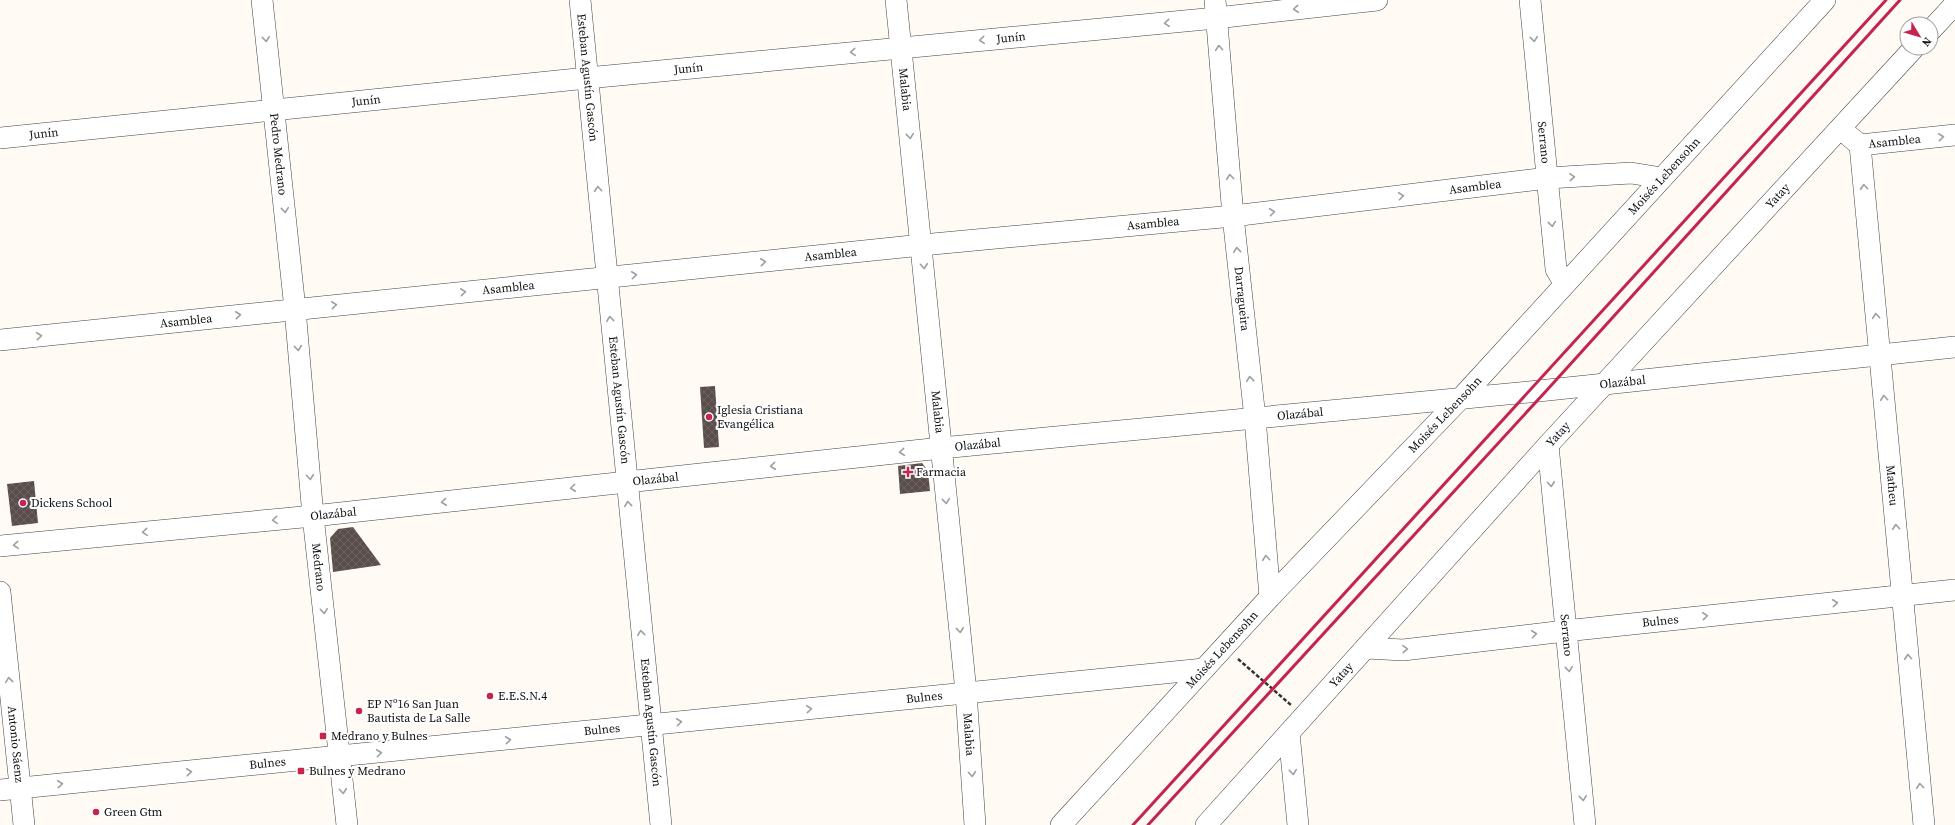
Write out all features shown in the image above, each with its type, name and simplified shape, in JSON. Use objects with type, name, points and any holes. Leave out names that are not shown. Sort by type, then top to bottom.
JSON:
[{"type":"street","name":"Pedro Medrano","points":[[262,0],[295,309]]},
{"type":"street","name":"Esteban Agustín Gascón","points":[[580,0],[626,482],[661,825]]},
{"type":"street","name":"Malabia","points":[[896,0],[922,245],[966,692],[975,825]]},
{"type":"street","name":"Junín","points":[[0,138],[587,78],[901,48],[1216,9],[1377,0]]},
{"type":"street","name":"Serrano","points":[[1530,0],[1556,269],[1564,283]]},
{"type":"street","name":"Moisés Lebensohn","points":[[1061,825],[1270,597],[1462,398],[1564,283],[1825,0]]},
{"type":"street","points":[[1939,21],[1955,4]]},
{"type":"street","name":"Darragueira","points":[[1216,9],[1233,216],[1255,418],[1270,597]]},
{"type":"street","name":"Yatay","points":[[1206,825],[1548,445],[1907,56]]},
{"type":"street","name":"Asamblea","points":[[1840,129],[1860,145],[1955,135]]},
{"type":"street","name":"Matheu","points":[[1860,145],[1924,825]]},
{"type":"street","name":"Asamblea","points":[[0,340],[922,245],[1233,216],[1548,178],[1631,173],[1662,178]]},
{"type":"street","name":"Medrano","points":[[295,309],[313,516],[347,825]]},
{"type":"street","name":"Olazábal","points":[[0,546],[313,516],[941,448],[1603,385],[1955,347]]},
{"type":"street","name":"Serrano","points":[[1548,445],[1585,825]]},
{"type":"street","name":"Bulnes","points":[[1366,648],[1403,650],[1565,631],[1955,590]]},
{"type":"street","name":"Antonio Sáenz","points":[[0,592],[24,825]]},
{"type":"street","name":"Bulnes","points":[[0,790],[650,726],[966,692],[1204,669]]},
{"type":"street","points":[[1289,733],[1298,825]]},
{"type":"path","points":[[1224,647],[1304,716]]},
{"type":"building","name":"Iglesia Cristiana Evangélica","points":[[715,386],[719,447],[704,448],[700,387]]},
{"type":"building","points":[[922,463],[928,471],[930,491],[900,494],[898,466]]},
{"type":"building","name":"Dickens School","points":[[34,481],[38,523],[12,526],[7,484]]},
{"type":"building","points":[[353,527],[381,565],[333,572],[330,538],[338,529]]},
{"type":"railway","points":[[1133,825],[1886,0]]},
{"type":"railway","points":[[1148,825],[1547,390],[1900,0]]},
{"type":"place","name":"Iglesia Cristiana Evangélica","points":[[709,417]]},
{"type":"place","name":"Farmacia","points":[[908,472]]},
{"type":"place","name":"Dickens School","points":[[23,503]]},
{"type":"place","name":"E.E.S.N.4","points":[[490,696]]},
{"type":"place","name":"EP Nº16 San Juan Bautista de La Salle","points":[[359,711]]},
{"type":"place","name":"Medrano y Bulnes","points":[[323,736]]},
{"type":"place","name":"Bulnes y Medrano","points":[[301,771]]},
{"type":"place","name":"Green Gtm","points":[[96,812]]}]
